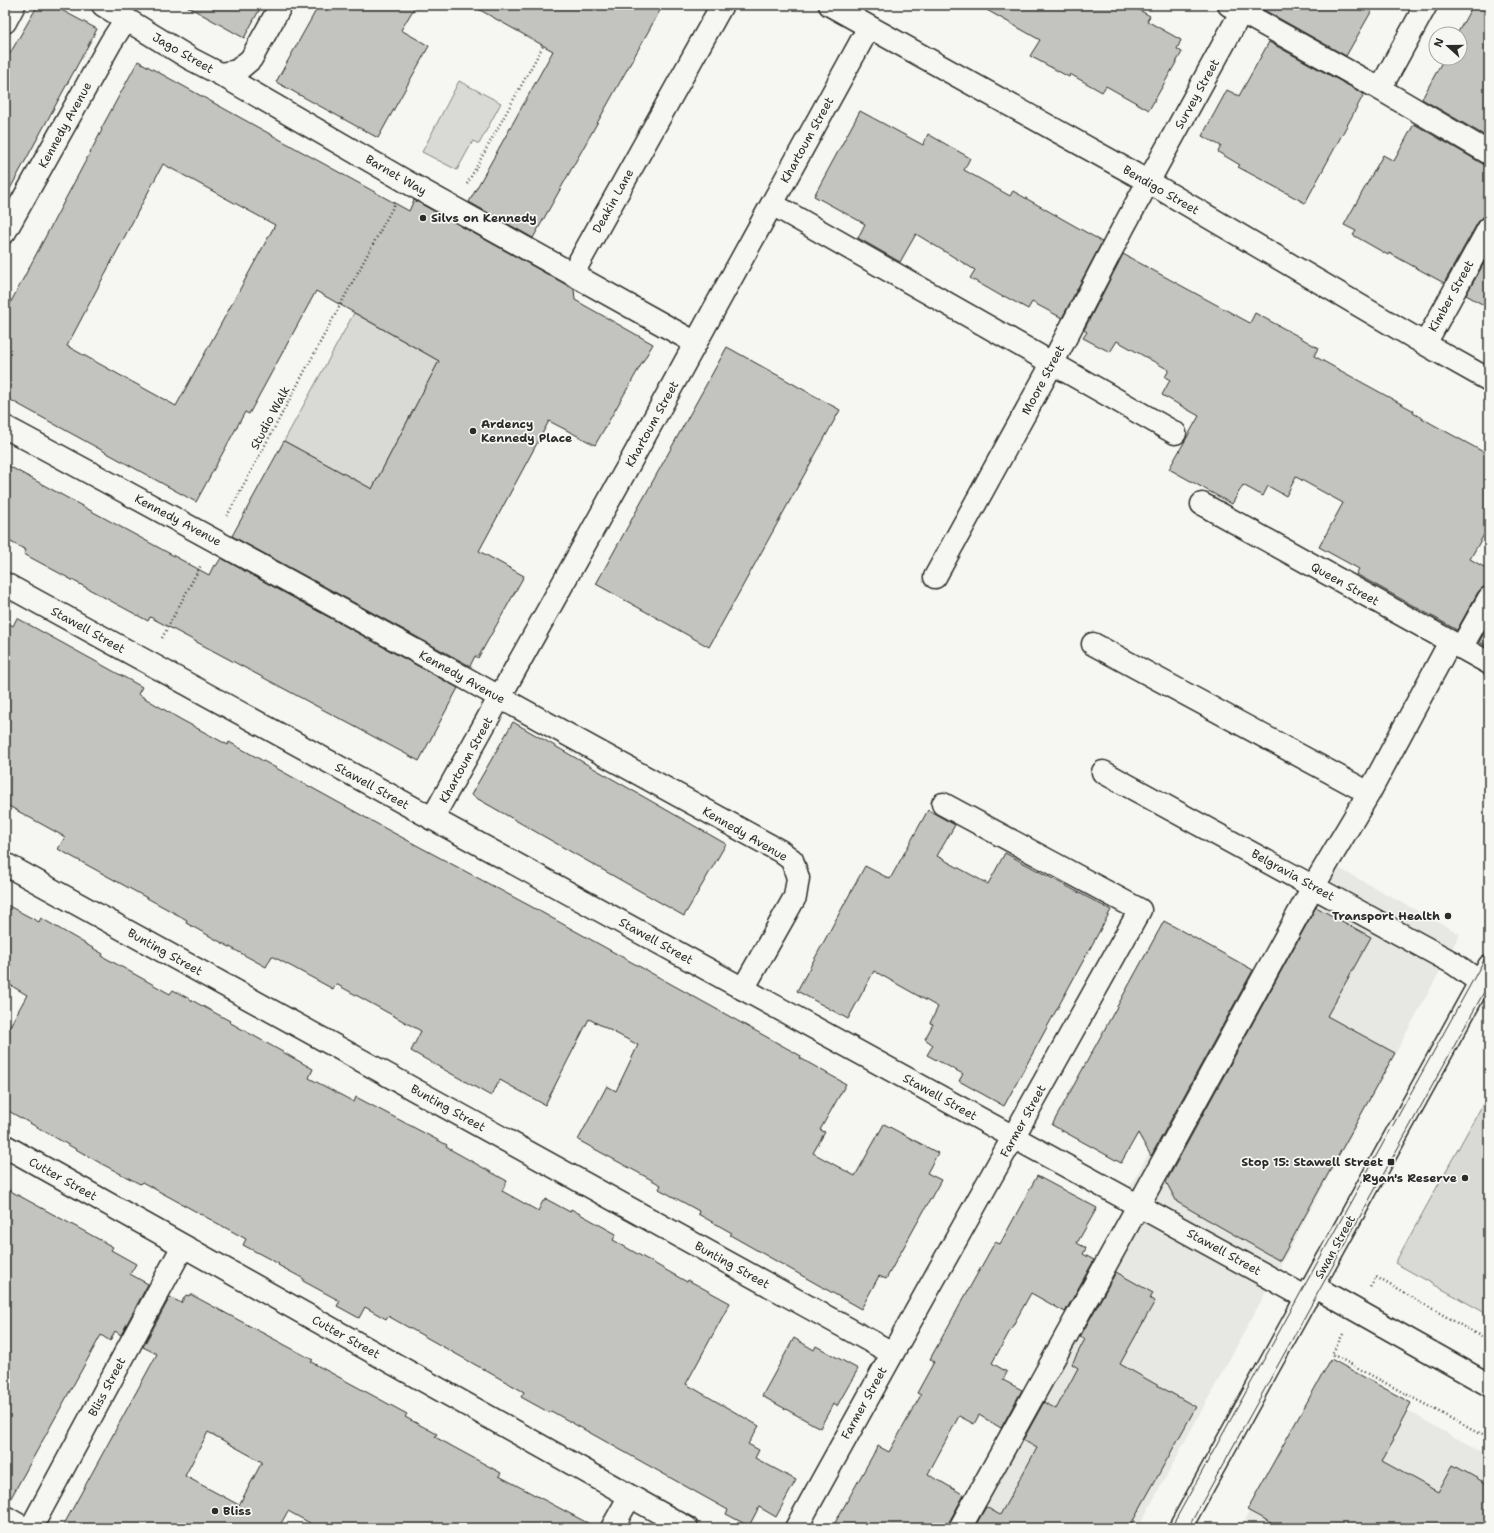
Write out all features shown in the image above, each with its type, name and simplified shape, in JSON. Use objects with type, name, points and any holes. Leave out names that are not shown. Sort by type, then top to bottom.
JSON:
[{"type":"street","points":[[5,22],[14,5]]},
{"type":"street","name":"Jago Street","points":[[103,5],[191,59],[220,74],[237,71],[251,59],[281,5]]},
{"type":"street","name":"Deakin Lane","points":[[572,273],[722,5]]},
{"type":"street","name":"Bendigo Street","points":[[830,5],[1149,182],[1424,344],[1489,380]]},
{"type":"street","points":[[1380,90],[1426,5]]},
{"type":"street","points":[[1238,7],[1489,154]]},
{"type":"street","name":"Survey Street","points":[[1149,182],[1238,7]]},
{"type":"street","name":"Kennedy Avenue","points":[[5,232],[107,48],[126,19]]},
{"type":"street","name":"Khartoum Street","points":[[432,819],[696,344],[869,27]]},
{"type":"street","name":"Barnet Way","points":[[220,74],[407,182],[572,273]]},
{"type":"street","name":"Moore Street","points":[[935,577],[1052,364],[1124,226],[1149,182]]},
{"type":"street","points":[[772,204],[1175,433]]},
{"type":"street","name":"Kimber Street","points":[[1424,344],[1489,228]]},
{"type":"street","points":[[572,273],[696,344]]},
{"type":"street","name":"Kennedy Avenue","points":[[5,427],[215,539],[500,698],[780,851],[792,860],[798,878],[795,897],[743,989]]},
{"type":"street","name":"Queen Street","points":[[1202,504],[1489,664]]},
{"type":"street","name":"Stawell Street","points":[[5,584],[1139,1205],[1489,1385]]},
{"type":"street","points":[[960,1528],[1313,887],[1456,645],[1489,598]]},
{"type":"street","points":[[1093,644],[1369,793]]},
{"type":"street","name":"Belgravia Street","points":[[1103,772],[1453,963],[1485,974]]},
{"type":"street","name":"Farmer Street","points":[[796,1528],[892,1353],[1140,910],[943,804]]},
{"type":"street","name":"Bunting Street","points":[[5,864],[892,1353]]},
{"type":"street","name":"Swan Street","points":[[1180,1528],[1485,974]]},
{"type":"street","name":"Cutter Street","points":[[5,1146],[687,1528]]},
{"type":"street","name":"Bliss Street","points":[[31,1528],[183,1246]]},
{"type":"street","points":[[612,1528],[630,1496]]},
{"type":"street","points":[[5,1517],[24,1528]]},
{"type":"path","points":[[454,208],[543,46]]},
{"type":"path","name":"Studio Walk","points":[[149,663],[407,182]]},
{"type":"path","points":[[1376,1277],[1489,1341]]},
{"type":"path","points":[[1332,1354],[1489,1439]]},
{"type":"shaded area","points":[[459,81],[501,103],[479,144],[473,141],[457,170],[422,152]]},
{"type":"shaded area","points":[[354,313],[439,361],[372,489],[284,441]]},
{"type":"shaded area","points":[[1318,857],[1460,934],[1138,1528],[951,1528],[1111,1240],[1131,1185]]},
{"type":"shaded area","name":"Ryan's Reserve","points":[[1489,1093],[1489,1315],[1395,1263]]},
{"type":"shaded area","points":[[1329,1366],[1452,1436],[1489,1455],[1489,1528],[1404,1528],[1427,1486],[1300,1416]]},
{"type":"shaded area","points":[[1249,1512],[1277,1528],[1240,1528]]},
{"type":"building","points":[[38,5],[52,5],[97,29],[5,198],[5,62]]},
{"type":"building","points":[[185,5],[262,5],[244,38]]},
{"type":"building","points":[[319,5],[416,5],[401,30],[429,46],[378,138],[276,82]]},
{"type":"building","points":[[471,5],[663,5],[533,238],[469,202],[553,51]]},
{"type":"building","points":[[978,5],[1130,5],[1150,16],[1147,21],[1181,40],[1177,49],[1182,52],[1149,110],[1106,86],[1102,92],[1070,74],[1069,77],[1030,56],[1040,40]]},
{"type":"building","points":[[1257,5],[1375,5],[1346,56]]},
{"type":"building","points":[[1473,5],[1489,5],[1489,138],[1422,99],[1440,66],[1468,66],[1468,26],[1461,26]]},
{"type":"building","points":[[1269,42],[1364,94],[1305,203],[1238,167],[1240,165],[1218,152],[1221,146],[1202,136],[1227,90],[1239,96]]},
{"type":"building","points":[[138,61],[409,211],[414,200],[574,289],[575,300],[653,344],[595,445],[549,421],[479,551],[524,576],[478,658],[475,656],[470,666],[232,536],[284,441],[372,489],[439,361],[316,291],[249,414],[245,412],[196,502],[5,397],[5,313],[102,130],[101,129]],"holes":[[[163,164],[275,225],[176,406],[67,346]]]},
{"type":"building","points":[[860,111],[923,145],[928,134],[970,158],[964,170],[1010,196],[1013,191],[1102,242],[1062,318],[1032,302],[1028,309],[1004,296],[1003,297],[970,278],[975,270],[916,234],[900,262],[858,238],[865,224],[814,196]]},
{"type":"building","points":[[1414,124],[1483,164],[1489,165],[1489,216],[1483,217],[1478,222],[1444,283],[1389,253],[1388,255],[1353,235],[1356,231],[1344,225],[1383,155],[1394,161]]},
{"type":"building","points":[[1123,254],[1250,323],[1255,313],[1296,335],[1318,348],[1314,356],[1414,411],[1413,413],[1489,455],[1489,526],[1470,559],[1489,570],[1489,580],[1478,592],[1457,630],[1356,574],[1359,569],[1319,547],[1343,503],[1296,477],[1286,496],[1268,486],[1263,496],[1243,485],[1232,504],[1169,469],[1199,416],[1162,395],[1170,380],[1165,377],[1169,370],[1117,341],[1110,352],[1083,338],[1087,332],[1084,330]]},
{"type":"building","points":[[1489,254],[1489,308],[1466,295]]},
{"type":"building","points":[[727,347],[840,410],[709,647],[596,584]]},
{"type":"building","points":[[5,464],[209,575],[214,565],[216,566],[221,558],[458,688],[419,761],[150,617],[148,621],[24,554],[26,550],[5,539]]},
{"type":"building","points":[[17,618],[142,687],[138,694],[180,719],[228,745],[229,742],[532,907],[801,1056],[800,1058],[846,1084],[820,1130],[825,1132],[813,1153],[855,1176],[884,1124],[938,1153],[927,1173],[941,1180],[886,1279],[879,1276],[861,1309],[730,1235],[732,1233],[698,1214],[699,1211],[659,1189],[661,1185],[578,1140],[607,1086],[616,1091],[638,1045],[589,1019],[545,1105],[500,1080],[491,1096],[411,1051],[421,1031],[336,984],[333,989],[272,956],[266,967],[186,923],[187,920],[58,849],[65,837],[5,804],[5,621],[13,626]]},
{"type":"building","points":[[1489,624],[1489,647],[1479,642]]},
{"type":"building","points":[[513,722],[726,844],[684,916],[471,795]]},
{"type":"building","points":[[928,810],[955,825],[937,856],[988,884],[1005,853],[1111,910],[1004,1106],[959,1081],[963,1074],[927,1055],[933,1045],[925,1039],[933,1024],[930,1023],[938,1007],[874,971],[848,1019],[797,991],[865,866],[890,879]]},
{"type":"building","points":[[5,904],[39,922],[41,918],[103,954],[102,956],[170,994],[173,990],[230,1021],[229,1022],[313,1069],[309,1078],[354,1102],[356,1097],[447,1145],[446,1147],[507,1181],[502,1191],[538,1211],[543,1201],[546,1199],[570,1212],[571,1209],[616,1234],[613,1240],[687,1282],[688,1280],[730,1303],[686,1384],[759,1426],[748,1444],[759,1450],[755,1458],[796,1480],[776,1517],[759,1507],[749,1526],[726,1514],[728,1510],[551,1411],[550,1413],[521,1397],[524,1392],[388,1316],[386,1319],[365,1307],[359,1318],[337,1306],[340,1301],[303,1281],[304,1279],[278,1265],[279,1264],[243,1245],[246,1239],[142,1182],[140,1184],[102,1164],[5,1109],[5,1035],[27,995],[5,982]]},
{"type":"building","points":[[1316,907],[1371,937],[1327,1016],[1395,1053],[1280,1261],[1177,1202],[1166,1182]]},
{"type":"building","points":[[1164,921],[1253,970],[1151,1156],[1138,1133],[1121,1163],[1052,1125]]},
{"type":"building","points":[[1037,1176],[1097,1208],[1077,1243],[1086,1248],[1083,1254],[1094,1260],[1065,1312],[1031,1293],[992,1363],[1007,1372],[1003,1380],[1022,1390],[1001,1428],[979,1415],[974,1424],[959,1416],[928,1474],[964,1495],[949,1522],[948,1528],[832,1528],[878,1446],[889,1452],[921,1395],[917,1393],[934,1362],[930,1359],[995,1242],[1000,1244]]},
{"type":"building","points":[[5,1188],[113,1247],[111,1250],[136,1264],[130,1274],[148,1284],[121,1335],[115,1331],[110,1341],[101,1335],[7,1505],[5,1505]]},
{"type":"building","points":[[1116,1272],[1153,1293],[1150,1299],[1155,1301],[1120,1364],[1196,1407],[1129,1528],[974,1528],[986,1507],[1000,1515],[1037,1448],[1023,1440],[1044,1402],[1056,1409],[1078,1368],[1072,1364],[1085,1339],[1080,1337]]},
{"type":"building","points":[[190,1294],[313,1360],[311,1362],[407,1414],[405,1417],[437,1434],[435,1437],[501,1473],[499,1476],[597,1528],[319,1528],[288,1511],[279,1527],[281,1528],[62,1528],[157,1354],[143,1347],[170,1297],[181,1303],[186,1295],[189,1296]],"holes":[[[208,1432],[262,1462],[239,1505],[185,1476]]]},
{"type":"building","points":[[794,1338],[814,1350],[816,1346],[858,1369],[837,1406],[833,1404],[820,1428],[762,1396]]},
{"type":"building","points":[[1331,1359],[1411,1403],[1392,1439],[1394,1440],[1382,1461],[1438,1492],[1453,1465],[1489,1485],[1489,1528],[1280,1528],[1247,1510]]},
{"type":"tram line","points":[[1171,1528],[1489,951]]},
{"type":"tram line","points":[[1188,1528],[1489,983]]},
{"type":"place","name":"Silvs on Kennedy","points":[[423,218]]},
{"type":"place","name":"Ardency Kennedy Place","points":[[473,431]]},
{"type":"place","name":"Transport Health","points":[[1448,916]]},
{"type":"place","name":"Stop 15: Stawell Street","points":[[1391,1162]]},
{"type":"place","name":"Ryan's Reserve","points":[[1465,1178]]},
{"type":"place","name":"Bliss","points":[[215,1511]]}]
